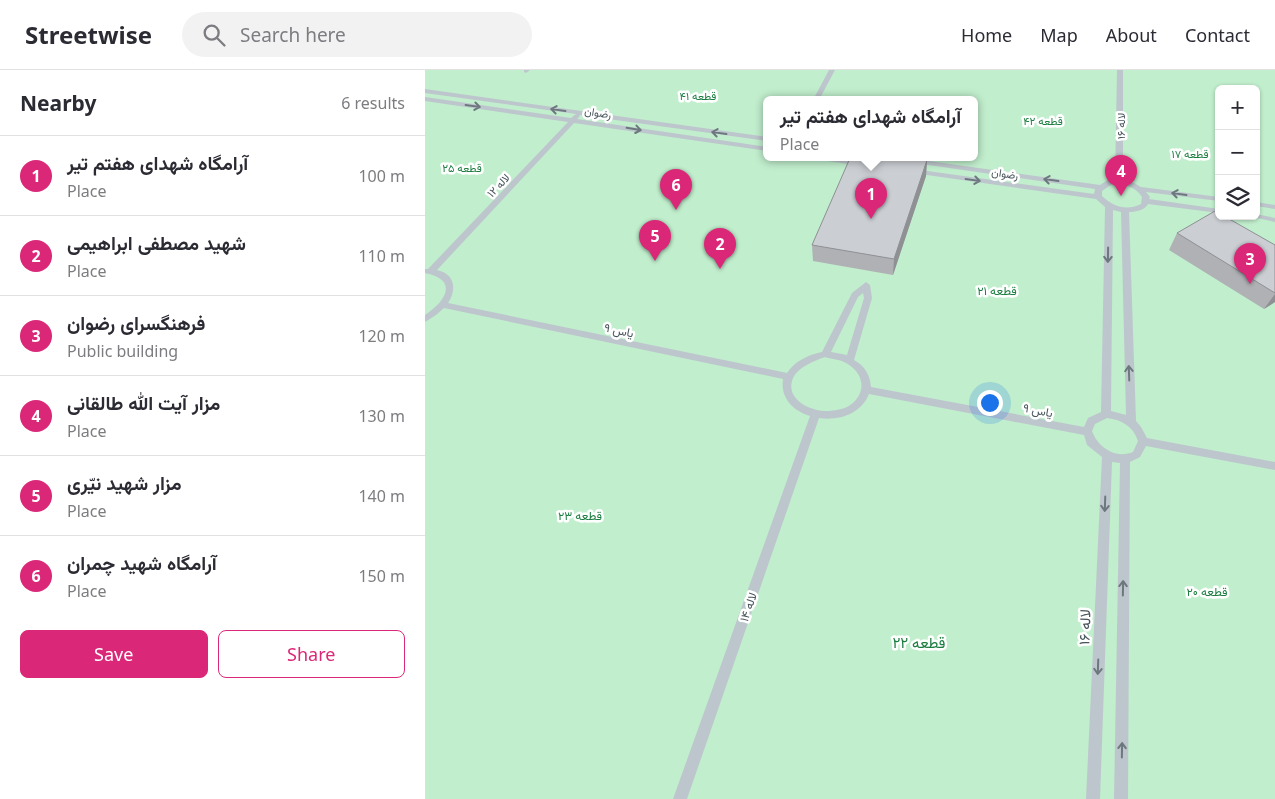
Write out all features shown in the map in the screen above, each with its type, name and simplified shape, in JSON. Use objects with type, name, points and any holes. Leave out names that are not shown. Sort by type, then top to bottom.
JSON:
[{"type":"lane","points":[[818,96],[832,70]]},
{"type":"lane","name":"لاله ۱۶","points":[[1119,182],[1120,70]]},
{"type":"lane","name":"رضوان","points":[[425,91],[763,138]]},
{"type":"lane","name":"رضوان","points":[[425,99],[763,148]]},
{"type":"lane","name":"لاله ۱۲","points":[[428,271],[579,113]]},
{"type":"lane","points":[[842,161],[869,165]]},
{"type":"lane","name":"رضوان","points":[[912,161],[908,171],[1098,197]]},
{"type":"lane","name":"رضوان","points":[[919,161],[1100,187]]},
{"type":"lane","points":[[1146,201],[1139,208],[1125,210],[1109,206],[1098,197],[1100,187],[1111,182],[1119,182],[1139,189],[1215,198]]},
{"type":"lane","points":[[1139,189],[1146,197],[1146,201]]},
{"type":"lane","points":[[1146,201],[1215,211]]},
{"type":"lane","points":[[1260,205],[1275,207]]},
{"type":"lane","points":[[1106,414],[1109,206]]},
{"type":"lane","points":[[1125,210],[1131,421]]},
{"type":"lane","points":[[1260,217],[1275,220]]},
{"type":"lane","points":[[425,319],[443,305],[449,296],[451,287],[448,280],[441,274],[428,271]]},
{"type":"lane","points":[[825,354],[855,295],[866,285],[868,298],[850,359]]},
{"type":"lane","name":"یاس ۹","points":[[443,305],[789,377]]},
{"type":"lane","points":[[825,354],[838,355],[850,359],[864,372],[867,381],[867,390],[862,400],[854,408],[829,416],[815,414],[795,404],[790,396],[788,386],[789,377],[802,362],[825,354]]},
{"type":"lane","name":"یاس ۹","points":[[867,390],[1087,432]]},
{"type":"lane","name":"لاله ۱۴","points":[[680,799],[815,414]]},
{"type":"lane","points":[[1106,414],[1123,417],[1131,421],[1137,427],[1143,441],[1139,453],[1125,459],[1107,456],[1093,445],[1087,432],[1092,420],[1106,414]]},
{"type":"lane","points":[[1143,441],[1275,466]]},
{"type":"lane","name":"لاله ۱۶","points":[[1093,799],[1107,456]]},
{"type":"lane","points":[[1121,799],[1125,459]]},
{"type":"green space","points":[[425,70],[1275,70],[1275,799],[425,799]]},
{"type":"building","points":[[849,161],[927,161],[894,259],[812,245]]},
{"type":"building","points":[[1215,211],[1215,220],[1231,220],[1275,245],[1275,293],[1177,233]]},
{"type":"place","name":"مزار آیت الله طالقانی","points":[[1121,196]]},
{"type":"place","name":"آرامگاه شهید چمران","points":[[676,210]]},
{"type":"place","name":"آرامگاه شهدای هفتم تیر","points":[[871,219]]},
{"type":"place","name":"مزار شهید نیّری","points":[[655,261]]},
{"type":"place","name":"شهید مصطفی ابراهیمی","points":[[720,269]]},
{"type":"place","name":"فرهنگسرای رضوان","points":[[1250,284]]},
{"type":"park label","name":"قطعه ۴۱","points":[[698,95]]},
{"type":"park label","name":"قطعه ۴۲","points":[[1043,120]]},
{"type":"park label","name":"قطعه ۱۷","points":[[1190,153]]},
{"type":"park label","name":"قطعه ۲۵","points":[[462,167]]},
{"type":"park label","name":"قطعه ۲۱","points":[[997,290]]},
{"type":"park label","name":"قطعه ۲۳","points":[[580,515]]},
{"type":"park label","name":"قطعه ۲۰","points":[[1207,591]]},
{"type":"park label","name":"قطعه ۲۲","points":[[919,642]]}]
